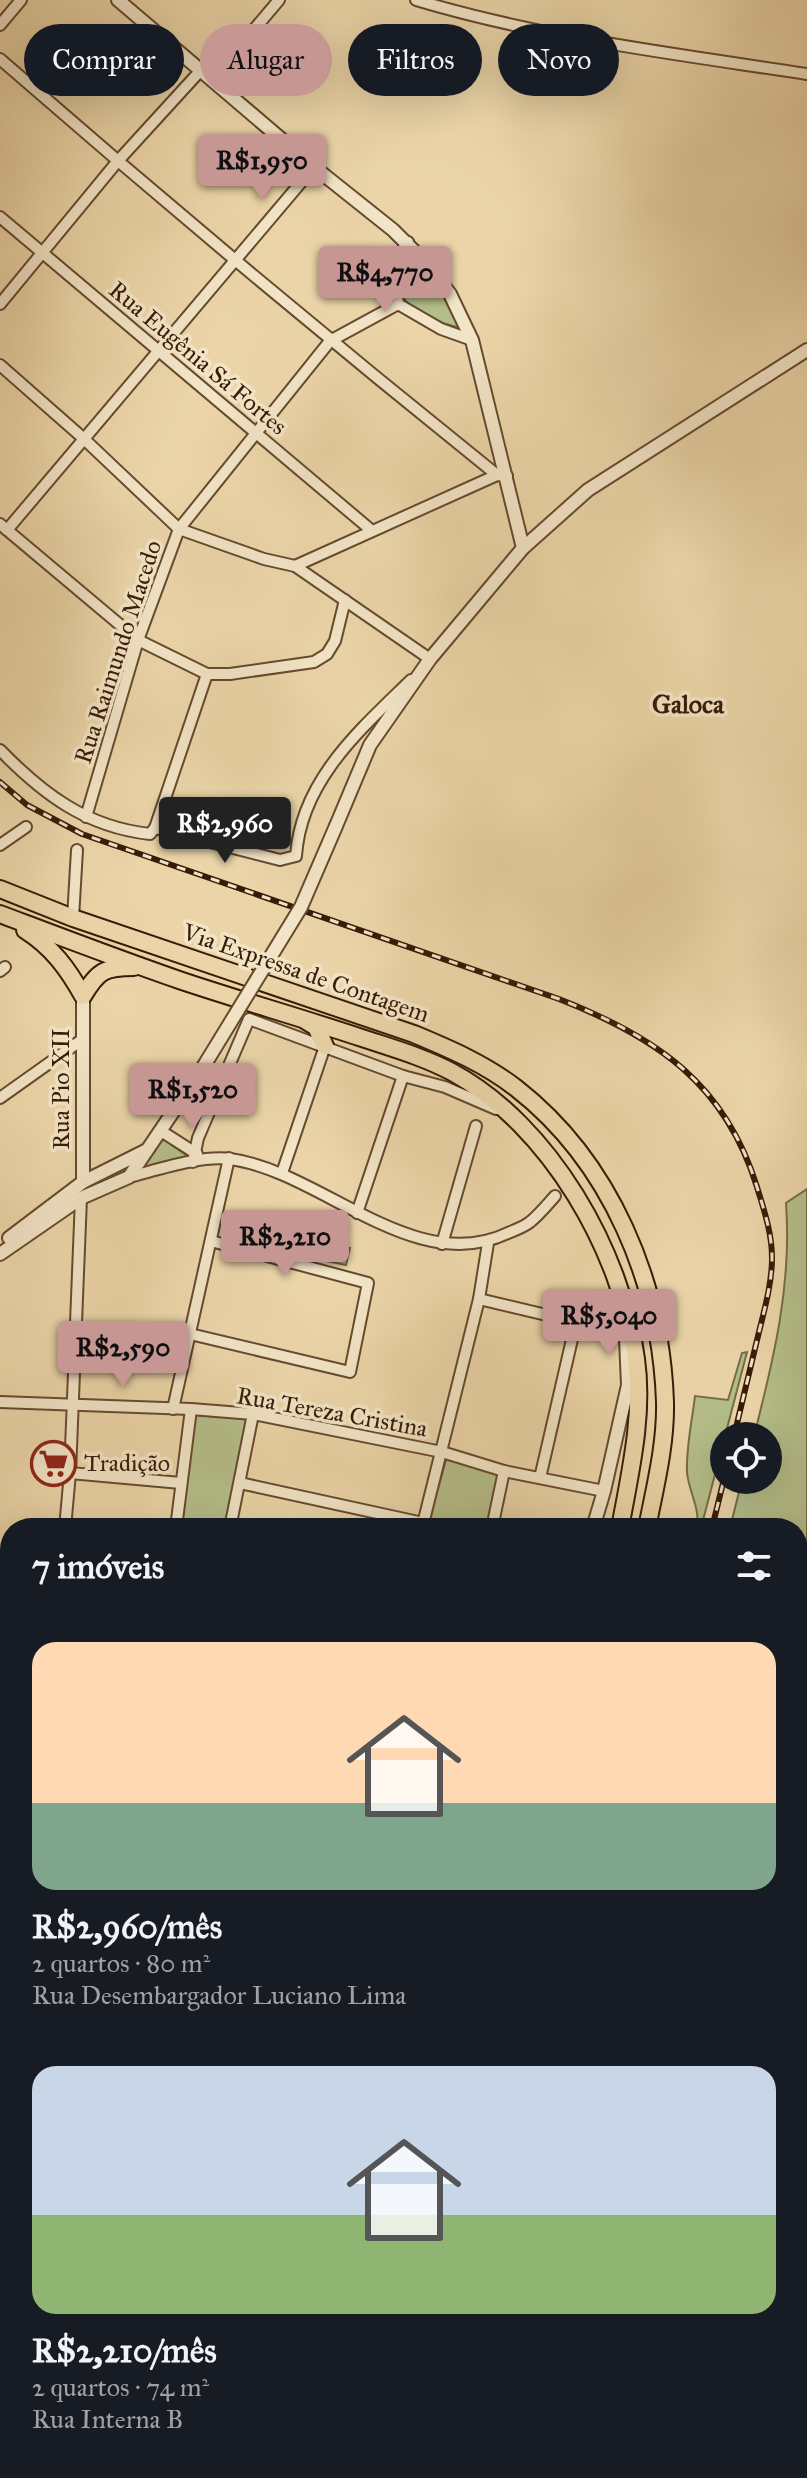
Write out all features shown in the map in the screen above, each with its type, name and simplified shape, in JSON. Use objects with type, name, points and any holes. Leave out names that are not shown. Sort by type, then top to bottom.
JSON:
[{"type":"highway","name":"Via Expressa de Contagem","points":[[0,889],[73,918],[414,1034],[461,1053],[517,1089],[580,1153],[610,1196],[649,1295],[665,1403],[662,1450],[649,1518]]},
{"type":"highway","name":"Via Expressa de Contagem","points":[[0,914],[181,981],[294,1014],[411,1054],[452,1072],[481,1091],[506,1113],[542,1150],[583,1206],[609,1258],[625,1304],[636,1360],[638,1402],[634,1448],[622,1518]]},
{"type":"highway","points":[[0,914],[51,949],[83,996],[96,974],[114,967],[153,969]]},
{"type":"highway","points":[[294,1014],[316,1027],[325,1046]]},
{"type":"street","points":[[0,25],[21,0]]},
{"type":"street","points":[[118,0],[200,69]]},
{"type":"street","points":[[259,24],[279,0]]},
{"type":"street","points":[[416,0],[453,5],[570,38],[807,74]]},
{"type":"street","points":[[0,59],[330,341],[502,476]]},
{"type":"street","points":[[0,304],[117,162],[200,71]]},
{"type":"street","points":[[232,96],[408,242],[450,294],[472,340],[502,476],[523,548]]},
{"type":"street","points":[[314,167],[160,352],[4,527],[138,640],[207,674],[230,674],[314,662],[327,654],[335,641],[345,600]]},
{"type":"street","name":"Rua Eugênia Sá Fortes","points":[[0,217],[371,530]]},
{"type":"street","points":[[408,242],[401,250],[396,266],[398,304],[441,329],[472,340]]},
{"type":"street","name":"Rua Raimundo Macedo","points":[[86,817],[138,640],[179,529],[330,341],[398,304]]},
{"type":"street","points":[[129,1177],[202,1069],[301,907],[370,745],[430,659],[523,548],[588,490],[807,350]]},
{"type":"street","points":[[0,365],[179,529],[264,559],[295,566],[430,659]]},
{"type":"street","points":[[295,566],[371,530],[502,476]]},
{"type":"street","points":[[155,828],[268,859],[296,856],[298,834],[325,770],[366,723],[422,670]]},
{"type":"street","points":[[0,750],[30,781],[59,804],[86,817],[150,834],[155,828],[207,674]]},
{"type":"street","points":[[0,845],[26,827]]},
{"type":"street","points":[[73,918],[77,850]]},
{"type":"street","name":"Rua Pio XII","points":[[83,996],[83,1182]]},
{"type":"street","points":[[194,1157],[198,1138],[249,1019],[403,1076],[445,1087],[506,1113]]},
{"type":"street","points":[[0,1098],[83,1039]]},
{"type":"street","points":[[282,1173],[325,1046]]},
{"type":"street","points":[[357,1213],[403,1076]]},
{"type":"street","points":[[442,1244],[476,1126]]},
{"type":"street","points":[[161,1131],[194,1157],[206,1160],[229,1158],[282,1173],[357,1213],[442,1244],[471,1246],[488,1243],[528,1224],[555,1196]]},
{"type":"street","points":[[0,1245],[83,1182],[147,1149]]},
{"type":"street","points":[[0,1254],[81,1198],[129,1177],[194,1157]]},
{"type":"street","points":[[173,1409],[229,1158]]},
{"type":"street","points":[[66,1518],[81,1198]]},
{"type":"street","points":[[190,1334],[350,1372],[368,1283],[211,1241]]},
{"type":"street","points":[[425,1518],[479,1299],[488,1243]]},
{"type":"street","points":[[479,1299],[576,1322],[540,1478]]},
{"type":"street","points":[[596,1518],[628,1385],[625,1304]]},
{"type":"street","name":"Rua Tereza Cristina","points":[[0,1402],[253,1414],[442,1452],[504,1471],[604,1491]]},
{"type":"street","points":[[177,1518],[191,1409]]},
{"type":"street","points":[[232,1518],[253,1414]]},
{"type":"street","points":[[494,1518],[504,1471]]},
{"type":"street","points":[[70,1473],[181,1483]]},
{"type":"street","points":[[240,1483],[392,1518]]},
{"type":"green space","points":[[412,254],[441,288],[460,328],[424,315],[408,304],[400,283],[401,267],[404,256]]},
{"type":"green space","points":[[163,1139],[189,1157],[137,1171]]},
{"type":"green space","points":[[807,1189],[807,1518],[732,1518],[738,1494],[782,1494],[782,1422],[757,1422],[780,1321],[787,1233],[786,1203]]},
{"type":"green space","points":[[312,1239],[350,1248],[346,1265],[308,1257]]},
{"type":"green space","points":[[747,1352],[729,1422],[710,1422],[710,1494],[704,1518],[697,1518],[687,1472],[695,1396],[728,1400],[742,1353]]},
{"type":"green space","points":[[194,1415],[249,1419],[230,1518],[181,1518]]},
{"type":"green space","points":[[448,1453],[495,1465],[501,1479],[490,1518],[430,1518]]},
{"type":"railway","points":[[0,782],[27,805],[82,834],[559,999],[626,1030],[682,1068],[706,1092],[726,1119],[743,1151],[760,1196],[771,1240],[769,1288],[737,1422]]},
{"type":"railway","points":[[714,1518],[720,1494]]},
{"type":"place","name":"Tradição","points":[[53,1463]]},
{"type":"district","name":"Galoca","points":[[688,704]]}]
